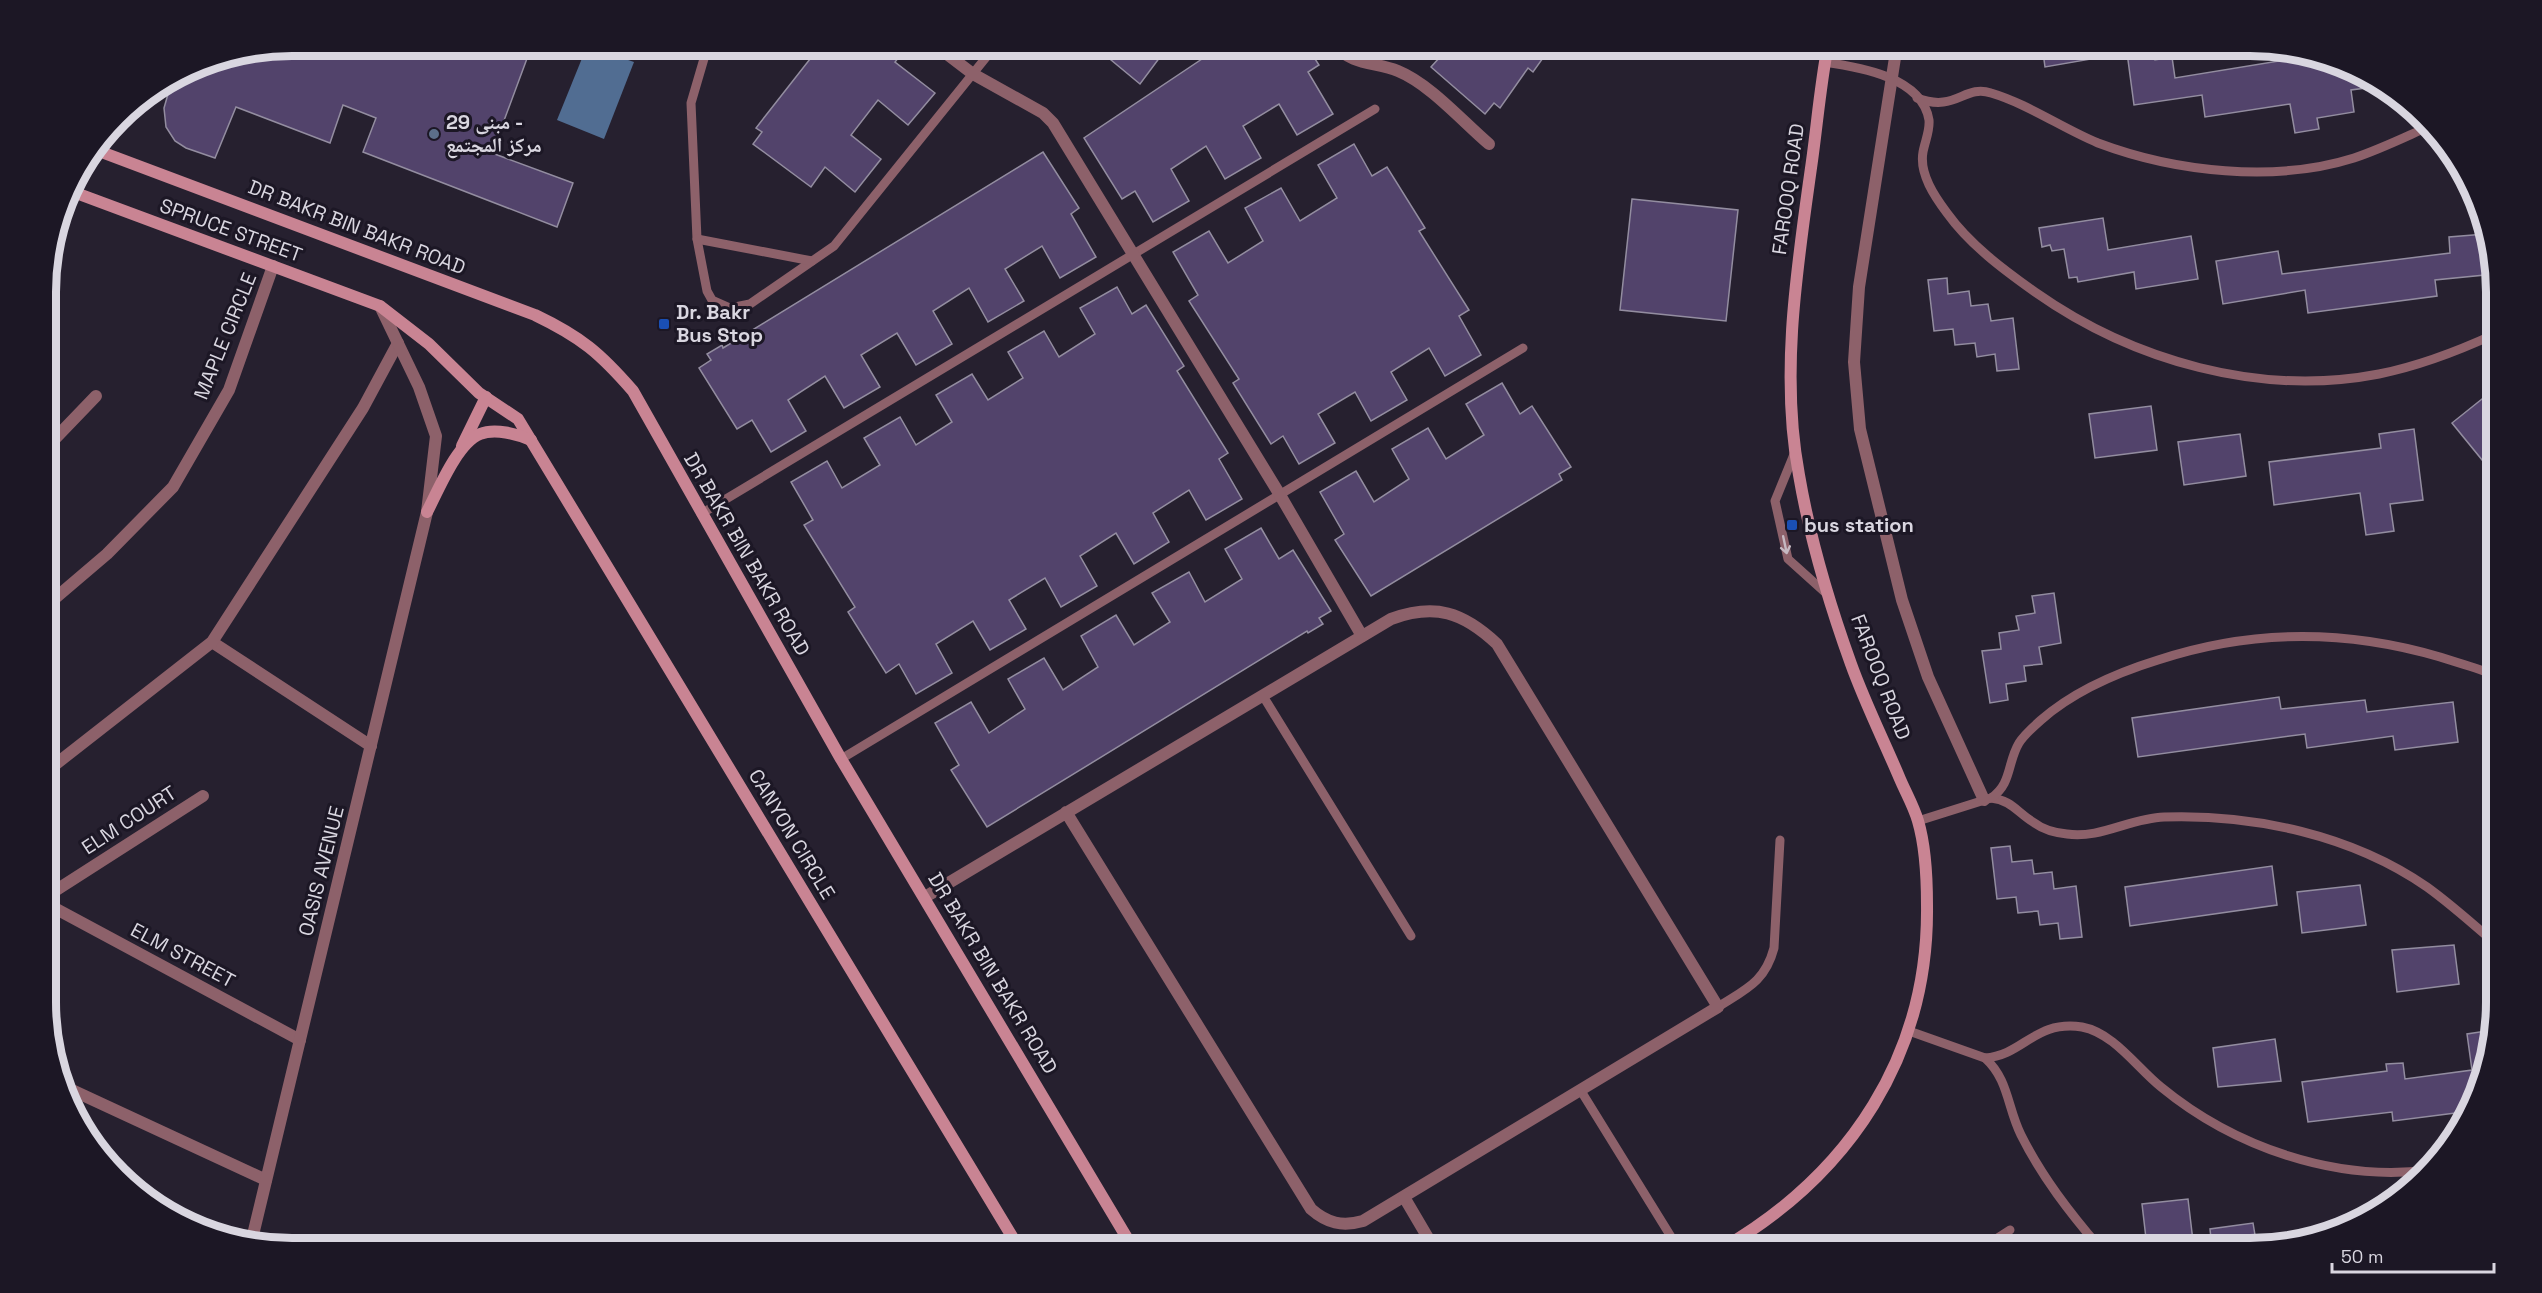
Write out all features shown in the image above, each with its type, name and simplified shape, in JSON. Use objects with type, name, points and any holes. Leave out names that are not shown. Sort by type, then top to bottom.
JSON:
[{"type":"street","points":[[949,56],[973,74],[1043,113],[1053,123],[1281,495],[1362,636]]},
{"type":"street","points":[[1348,56],[1397,71],[1414,80],[1489,144]]},
{"type":"street","name":"FAROOQ ROAD","points":[[1738,1238],[1783,1209],[1821,1176],[1849,1142],[1876,1100],[1909,1031],[1921,981],[1928,933],[1925,856],[1918,821],[1851,664],[1811,534],[1796,450],[1791,337],[1794,295],[1825,56]]},
{"type":"street","points":[[1895,56],[1859,287],[1854,362],[1860,429],[1902,600],[1928,677],[1988,799]]},
{"type":"street","name":"DR BAKR BIN BAKR ROAD","points":[[101,152],[536,315],[572,333],[602,356],[633,391],[841,759],[1127,1238]]},
{"type":"street","name":"SPRUCE STREET","points":[[77,193],[380,306],[429,344],[486,398]]},
{"type":"street","name":"MAPLE CIRCLE","points":[[56,597],[107,554],[173,487],[229,390],[273,266]]},
{"type":"street","name":"OASIS AVENUE","points":[[253,1234],[427,512],[436,436],[419,387],[380,306]]},
{"type":"street","points":[[56,764],[212,642],[363,408],[398,343]]},
{"type":"street","points":[[56,438],[96,396]]},
{"type":"street","points":[[459,453],[486,398]]},
{"type":"street","name":"CANYON CIRCLE","points":[[486,398],[518,419],[1013,1238]]},
{"type":"street","name":"OASIS AVENUE","points":[[427,512],[459,453],[480,434],[502,432],[531,440]]},
{"type":"street","points":[[925,897],[1066,812],[1391,619],[1413,611],[1434,610],[1458,616],[1479,627],[1497,644],[1718,1007],[1363,1221],[1349,1226],[1333,1223],[1311,1209],[1066,812]]},
{"type":"street","points":[[212,642],[371,746]]},
{"type":"street","name":"ELM COURT","points":[[56,890],[203,796]]},
{"type":"street","name":"ELM STREET","points":[[56,909],[300,1040]]},
{"type":"street","points":[[72,1090],[266,1180]]},
{"type":"street","points":[[1404,1197],[1428,1238]]},
{"type":"lane","points":[[705,56],[691,103],[697,239],[707,291],[712,300],[730,308],[750,304],[834,246],[855,223],[987,56]]},
{"type":"lane","points":[[1824,62],[1879,72],[1917,98],[1942,104],[1972,92],[1986,91],[2001,96],[2065,129],[2136,157],[2167,164],[2233,171],[2317,166],[2353,158],[2422,130]]},
{"type":"lane","points":[[1917,98],[1929,120],[1922,154],[1924,170],[1932,191],[1948,215],[1974,243],[2010,274],[2081,323],[2134,347],[2177,362],[2232,374],[2280,380],[2329,380],[2378,374],[2415,365],[2486,337]]},
{"type":"lane","points":[[701,514],[1375,110]]},
{"type":"lane","points":[[697,239],[812,261]]},
{"type":"lane","points":[[841,759],[1523,348]]},
{"type":"lane","points":[[1796,450],[1775,501],[1788,559],[1829,595]]},
{"type":"lane","points":[[1918,821],[1988,799],[2006,783],[2019,743],[2040,720],[2068,699],[2141,665],[2191,649],[2229,641],[2278,635],[2320,635],[2412,649],[2486,673]]},
{"type":"lane","points":[[1263,696],[1411,936]]},
{"type":"lane","points":[[1988,799],[2011,803],[2032,822],[2067,834],[2087,835],[2148,817],[2205,817],[2289,828],[2349,848],[2397,869],[2456,909],[2486,935]]},
{"type":"lane","points":[[1718,1007],[1755,984],[1770,961],[1774,948],[1780,840]]},
{"type":"lane","points":[[1909,1031],[1985,1058],[1998,1057],[2047,1028],[2065,1025],[2086,1028],[2104,1035],[2175,1098],[2238,1136],[2307,1161],[2371,1172],[2414,1170]]},
{"type":"lane","points":[[1985,1058],[2002,1076],[2009,1107],[2021,1136],[2045,1177],[2070,1213],[2091,1238]]},
{"type":"lane","points":[[1581,1091],[1672,1238]]},
{"type":"lane","points":[[1998,1238],[2010,1230]]},
{"type":"water","points":[[583,56],[616,56],[634,62],[604,139],[557,120]]},
{"type":"building","name":"مبنى 29 - مركز المجتمع","points":[[276,56],[528,56],[492,153],[573,183],[557,227],[363,152],[376,118],[343,105],[330,143],[236,107],[215,158],[186,148],[175,141],[166,127],[164,108],[169,90],[174,87],[201,73],[246,60]]},
{"type":"building","points":[[812,56],[900,56],[895,62],[935,93],[908,125],[878,100],[851,135],[881,159],[855,192],[825,167],[811,187],[753,144],[762,132],[756,128]]},
{"type":"building","points":[[1106,56],[1161,56],[1140,84]]},
{"type":"building","points":[[1207,56],[1313,56],[1319,65],[1308,72],[1333,114],[1297,135],[1279,104],[1243,126],[1261,158],[1225,179],[1206,146],[1171,169],[1189,201],[1153,222],[1135,191],[1122,199],[1084,138]]},
{"type":"building","points":[[1441,56],[1540,56],[1543,58],[1533,72],[1528,68],[1500,108],[1494,103],[1485,114],[1431,67]]},
{"type":"building","points":[[2044,56],[2108,56],[2045,67]]},
{"type":"building","points":[[2127,56],[2154,56],[2155,60],[2172,57],[2175,78],[2290,59],[2341,73],[2369,88],[2351,90],[2354,112],[2317,118],[2319,129],[2295,133],[2290,104],[2205,117],[2202,95],[2134,105]]},
{"type":"building","points":[[1354,144],[1372,176],[1387,167],[1425,228],[1419,231],[1469,310],[1459,316],[1481,355],[1445,376],[1429,348],[1391,372],[1407,400],[1371,421],[1355,392],[1318,414],[1335,443],[1299,464],[1283,436],[1271,444],[1233,383],[1239,379],[1189,301],[1198,295],[1173,252],[1209,231],[1228,263],[1263,241],[1245,208],[1281,188],[1300,221],[1337,198],[1318,165]]},
{"type":"building","points":[[1043,152],[1079,208],[1071,214],[1096,257],[1060,278],[1042,246],[1005,269],[1024,301],[988,322],[969,288],[933,311],[952,344],[916,365],[897,333],[861,355],[880,387],[844,408],[825,376],[788,400],[806,431],[771,452],[752,420],[737,429],[699,368],[711,360],[707,354],[722,345],[723,348]]},
{"type":"building","points":[[1632,199],[1738,210],[1726,321],[1620,310]]},
{"type":"building","points":[[2103,218],[2108,250],[2191,236],[2198,279],[2136,289],[2134,272],[2078,282],[2077,277],[2069,278],[2064,249],[2052,251],[2050,245],[2042,247],[2039,228]]},
{"type":"building","points":[[2479,235],[2486,275],[2435,280],[2437,296],[2308,313],[2305,290],[2223,304],[2216,261],[2278,251],[2282,274],[2450,253],[2449,237]]},
{"type":"building","points":[[1947,278],[1948,294],[1969,291],[1971,306],[1988,304],[1991,321],[2013,318],[2019,369],[1997,371],[1995,354],[1977,357],[1975,343],[1955,345],[1953,329],[1934,331],[1928,280]]},
{"type":"building","points":[[1117,287],[1132,314],[1146,305],[1184,366],[1177,371],[1228,453],[1219,459],[1242,499],[1206,520],[1189,490],[1153,513],[1169,542],[1134,564],[1116,533],[1080,556],[1097,586],[1061,607],[1045,578],[1009,600],[1026,629],[990,650],[973,621],[936,644],[952,673],[916,694],[899,664],[886,673],[848,612],[855,607],[804,525],[813,520],[791,482],[827,461],[842,488],[880,465],[864,438],[900,417],[916,445],[952,422],[936,395],[972,374],[988,400],[1023,378],[1008,352],[1044,331],[1059,357],[1095,334],[1080,308]]},
{"type":"building","points":[[1502,383],[1520,414],[1532,406],[1571,467],[1559,474],[1562,480],[1371,596],[1335,540],[1344,534],[1320,492],[1356,471],[1374,502],[1409,479],[1392,449],[1428,428],[1446,459],[1484,435],[1466,404]]},
{"type":"building","points":[[2486,396],[2486,465],[2452,423]]},
{"type":"building","points":[[2151,406],[2157,450],[2095,458],[2089,414]]},
{"type":"building","points":[[2414,429],[2423,500],[2390,504],[2394,531],[2366,535],[2360,493],[2274,505],[2269,462],[2381,448],[2379,434]]},
{"type":"building","points":[[2240,434],[2246,476],[2184,485],[2178,442]]},
{"type":"building","points":[[1261,528],[1279,559],[1293,550],[1331,611],[1319,618],[1323,624],[1308,633],[1307,631],[987,827],[951,770],[959,765],[935,723],[971,702],[989,733],[1025,709],[1008,679],[1044,658],[1063,690],[1098,667],[1081,636],[1116,615],[1134,645],[1170,622],[1152,593],[1189,572],[1205,602],[1242,579],[1225,549]]},
{"type":"building","points":[[2054,593],[2061,643],[2039,647],[2042,664],[2024,666],[2026,681],[2006,684],[2008,700],[1990,703],[1982,651],[2001,649],[1999,633],[2019,630],[2016,616],[2035,613],[2032,596]]},
{"type":"building","points":[[2279,697],[2281,709],[2365,700],[2367,712],[2453,702],[2458,742],[2395,750],[2393,736],[2307,748],[2305,734],[2138,757],[2132,718]]},
{"type":"building","points":[[2010,846],[2012,862],[2032,860],[2034,874],[2052,872],[2054,889],[2076,886],[2082,937],[2060,939],[2058,923],[2040,925],[2038,911],[2018,913],[2016,897],[1997,899],[1991,848]]},
{"type":"building","points":[[2272,866],[2277,905],[2130,926],[2125,887]]},
{"type":"building","points":[[2360,885],[2366,925],[2302,933],[2297,892]]},
{"type":"building","points":[[2454,945],[2459,984],[2397,992],[2392,950]]},
{"type":"building","points":[[2484,1031],[2474,1077],[2458,1113],[2393,1121],[2392,1112],[2308,1122],[2302,1082],[2387,1071],[2386,1064],[2403,1063],[2405,1079],[2472,1070],[2467,1034]]},
{"type":"building","points":[[2275,1039],[2281,1081],[2218,1087],[2213,1048]]},
{"type":"building","points":[[2188,1199],[2193,1238],[2146,1238],[2142,1204]]},
{"type":"building","points":[[2253,1223],[2255,1238],[2211,1238],[2210,1229]]},
{"type":"place","name":"مبنى 29 - مركز المجتمع","points":[[434,134]]},
{"type":"place","name":"Dr. Bakr Bus Stop","points":[[664,324]]},
{"type":"place","name":"bus station","points":[[1792,525]]}]
